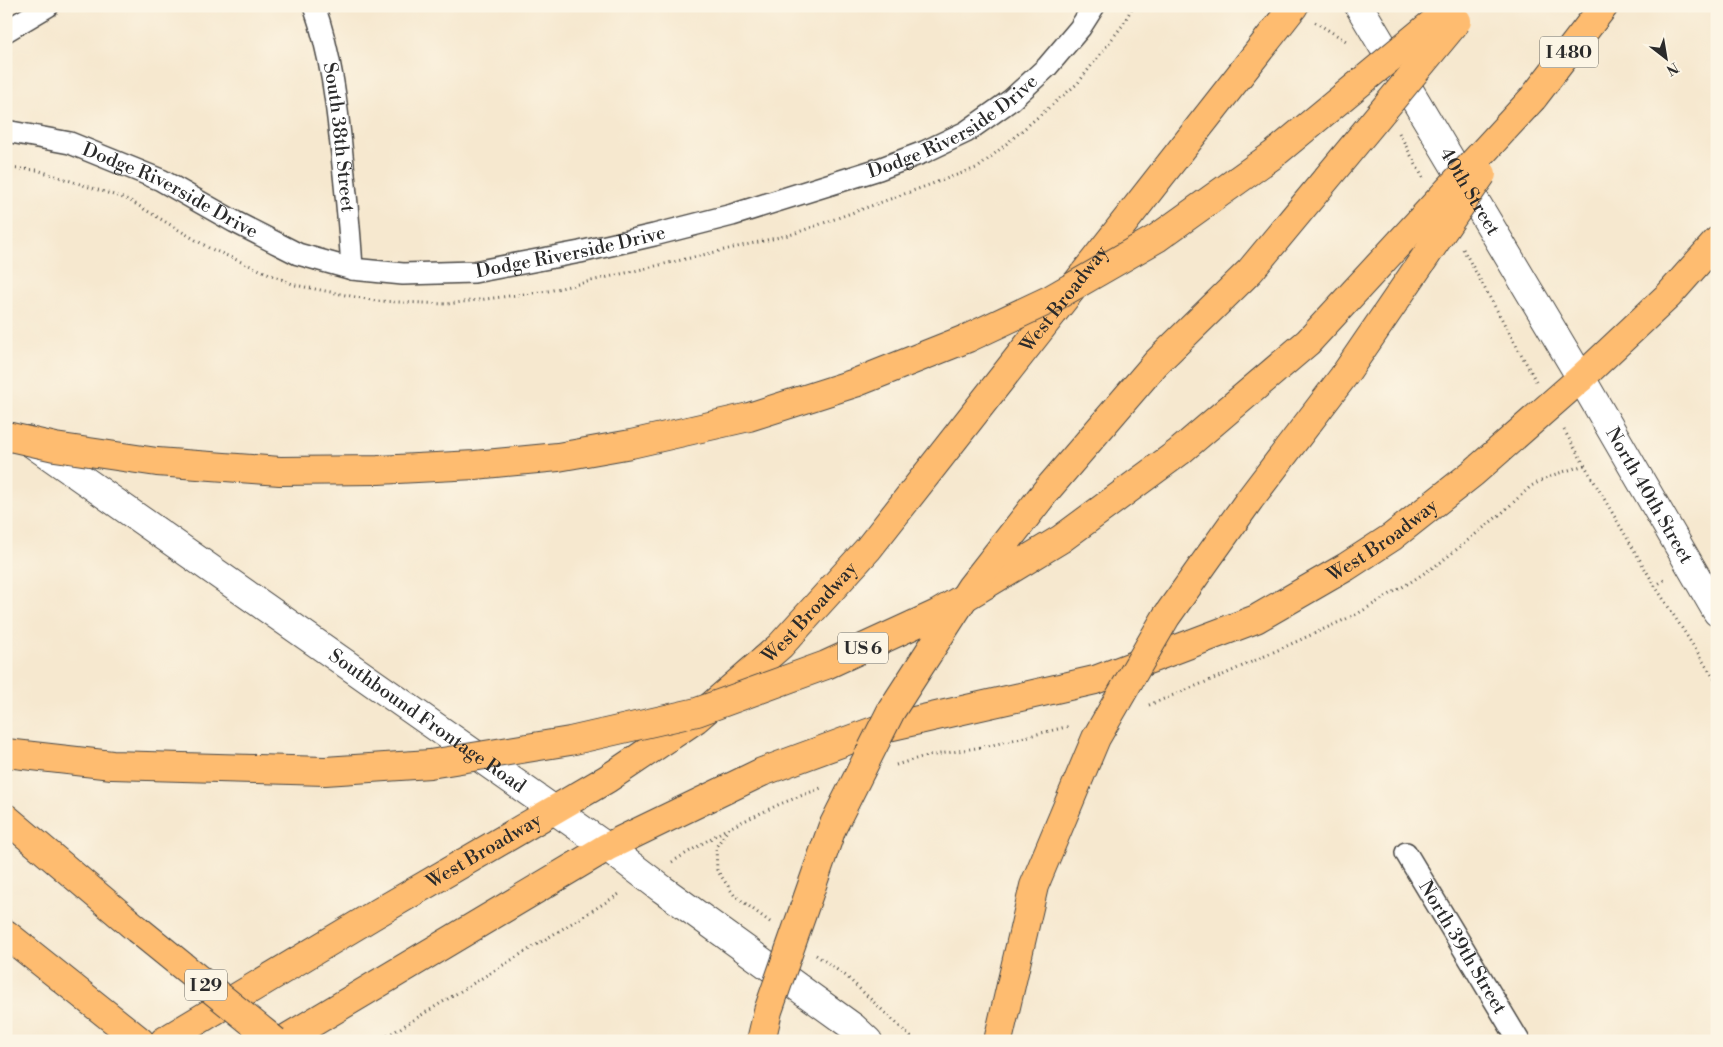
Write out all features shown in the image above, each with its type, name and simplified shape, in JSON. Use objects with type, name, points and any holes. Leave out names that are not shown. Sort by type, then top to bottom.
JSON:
[{"type":"main road","name":"West Broadway","points":[[164,1041],[374,915],[607,779],[696,719],[780,646],[868,549],[1294,6]]},
{"type":"main road","name":"I 480","points":[[1533,98],[1604,6]]},
{"type":"main road","points":[[6,436],[55,447],[157,462],[280,471],[378,470],[475,465],[558,457],[631,444],[749,417],[855,383],[968,338],[1051,299],[1157,238],[1273,155],[1456,11]]},
{"type":"main road","points":[[761,1041],[768,1011],[832,828],[891,711],[971,587],[1046,491],[1156,363],[1250,271],[1456,11]]},
{"type":"main road","name":"US 6","points":[[6,753],[112,765],[325,771],[430,764],[570,741],[697,712],[826,665],[937,614],[1062,539],[1179,452],[1308,342],[1533,98]]},
{"type":"main road","points":[[998,1041],[1034,886],[1096,738],[1166,617],[1250,499],[1344,377],[1533,98]]},
{"type":"main road","name":"West Broadway","points":[[282,1041],[607,847],[762,772],[879,728],[1096,680],[1256,619],[1346,567],[1392,537],[1473,473],[1581,378],[1669,295],[1717,241]]},
{"type":"main road","name":"I 29","points":[[6,818],[137,929],[275,1041]]},
{"type":"main road","points":[[6,934],[140,1041]]},
{"type":"street","points":[[6,32],[48,6]]},
{"type":"street","name":"South 38th Street","points":[[314,6],[338,106],[352,269]]},
{"type":"street","name":"Dodge Riverside Drive","points":[[6,131],[70,143],[162,180],[234,222],[298,254],[352,269],[403,274],[474,272],[580,252],[732,215],[879,169],[924,152],[966,132],[1011,100],[1048,67],[1080,28],[1094,6]]},
{"type":"street","name":"40th Street","points":[[1359,6],[1581,378]]},
{"type":"street","name":"North 40th Street","points":[[1581,378],[1717,612]]},
{"type":"street","name":"Southbound Frontage Road","points":[[6,425],[607,847],[868,1041]]},
{"type":"street","name":"North 39th Street","points":[[1406,853],[1520,1041]]},
{"type":"path","points":[[6,168],[37,170],[129,200],[209,248],[295,285],[376,301],[447,304],[548,291],[793,234],[979,167],[1078,83],[1122,26],[1133,6]]},
{"type":"path","points":[[1549,406],[1586,465],[1655,586],[1717,683]]},
{"type":"path","points":[[379,1041],[729,828]]},
{"type":"path","points":[[846,976],[915,1041]]}]
